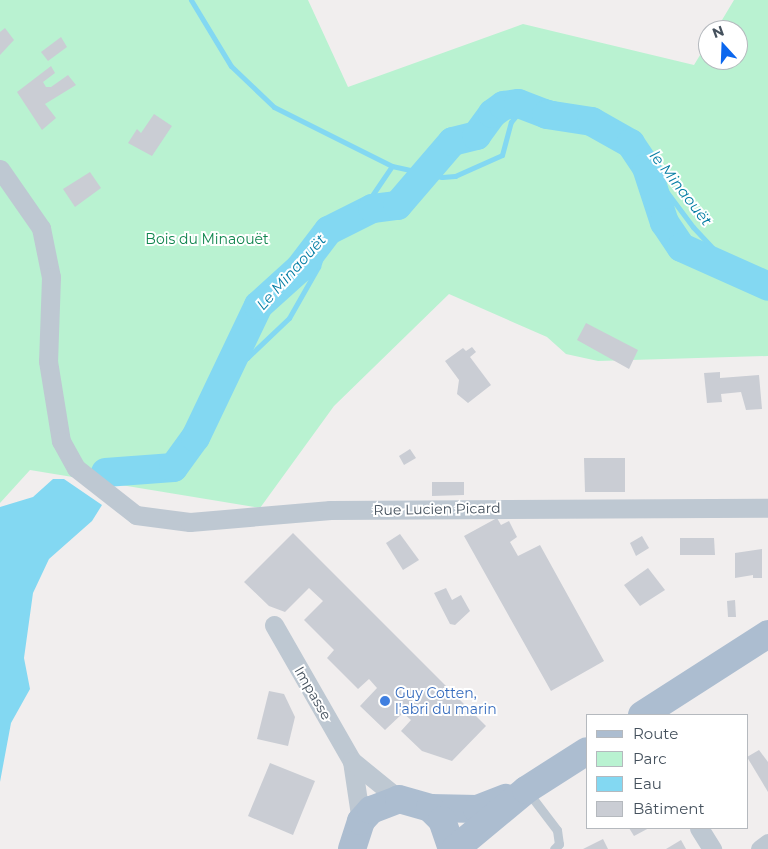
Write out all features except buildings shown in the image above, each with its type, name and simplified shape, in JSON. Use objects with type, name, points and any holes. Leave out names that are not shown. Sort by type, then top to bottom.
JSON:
[{"type":"main road","points":[[644,714],[768,634]]},
{"type":"main road","points":[[430,808],[442,820],[454,849],[526,790],[586,752]]},
{"type":"main road","points":[[353,841],[371,810],[399,799],[430,808],[477,809],[526,790]]},
{"type":"street","name":"Rue Lucien Picard","points":[[0,169],[42,228],[51,277],[48,361],[61,441],[76,468],[136,515],[190,522],[330,510],[768,508]]},
{"type":"street","name":"Impasse","points":[[274,625],[352,761]]},
{"type":"street","points":[[352,761],[399,799]]},
{"type":"street","points":[[352,761],[353,841]]},
{"type":"street","points":[[700,829],[712,849]]},
{"type":"street","points":[[760,849],[768,843]]},
{"type":"lane","points":[[526,790],[557,830],[559,844],[554,849]]},
{"type":"green space","name":"Bois du Minaouët","points":[[0,0],[308,0],[348,87],[523,24],[694,65],[698,58],[698,70],[748,70],[748,20],[722,20],[734,0],[768,0],[768,356],[598,361],[566,354],[547,337],[449,294],[334,406],[260,508],[30,470],[0,503]]},
{"type":"water","points":[[53,479],[64,479],[102,505],[92,521],[49,559],[33,593],[24,658],[30,689],[11,723],[0,782],[0,507],[33,497]]},
{"type":"waterway","name":"le Minaouët","points":[[191,0],[231,66],[274,107],[392,166],[442,177],[455,176],[502,155],[511,122],[524,106],[545,101],[567,107],[584,123],[637,152],[693,227],[737,274],[754,283],[768,284]]},
{"type":"waterway","name":"Le Minaouët","points":[[105,472],[173,467],[195,437],[258,305],[299,268],[328,230],[372,208],[397,205],[452,141],[476,135],[492,113],[503,105],[518,103],[546,114],[591,121],[630,143],[646,167],[664,222],[681,247],[768,286]]},
{"type":"waterway","name":"le Minaouët","points":[[116,480],[167,467],[181,456],[215,407],[221,376],[247,358],[289,318],[318,267],[332,221],[371,197],[392,166]]},
{"type":"place","name":"Guy Cotten, l'abri du marin","points":[[385,701]]}]
